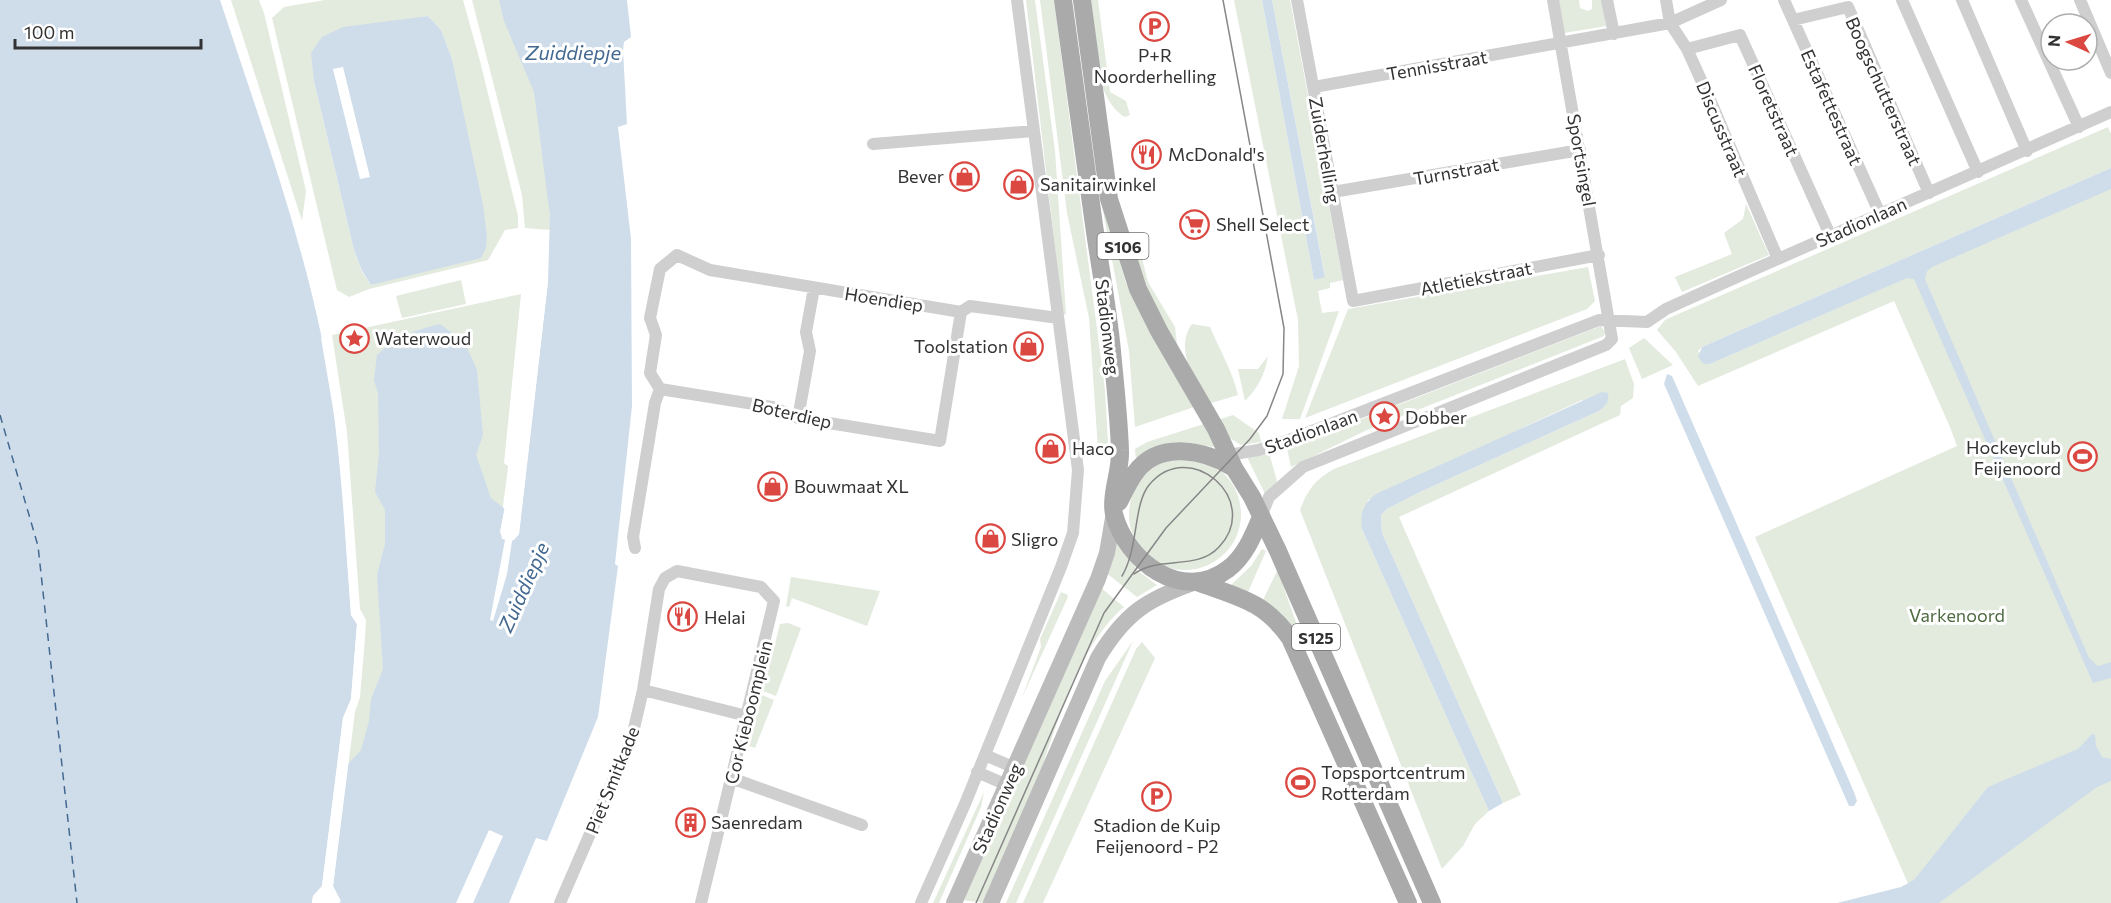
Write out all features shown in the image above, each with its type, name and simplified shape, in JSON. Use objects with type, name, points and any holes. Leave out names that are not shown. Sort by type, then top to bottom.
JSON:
[{"type":"main road","name":"Stadionweg","points":[[954,903],[1101,572],[1114,512],[1121,453],[1112,348],[1063,0]]},
{"type":"main road","name":"Stadionweg","points":[[991,903],[1078,702],[1110,638],[1126,618],[1151,599],[1217,576],[1237,561],[1249,545],[1261,517],[1159,331],[1138,288],[1115,225],[1082,0]]},
{"type":"main road","name":"Stadionweg","points":[[1114,512],[1135,472],[1152,458],[1181,451],[1229,455]]},
{"type":"main road","points":[[1114,512],[1133,553],[1146,567],[1163,576],[1197,582]]},
{"type":"main road","name":"S125","points":[[1261,517],[1432,903]]},
{"type":"main road","name":"S125","points":[[1197,582],[1257,605],[1271,614],[1290,638],[1408,903]]},
{"type":"street","points":[[921,903],[978,772],[1048,600],[1073,533],[1077,502],[1078,470],[1017,0]]},
{"type":"street","name":"Zuiderhelling","points":[[1298,0],[1353,301]]},
{"type":"street","name":"Sportsingel","points":[[1553,0],[1612,326]]},
{"type":"street","points":[[1607,0],[1614,34]]},
{"type":"street","name":"Discusstraat","points":[[1666,0],[1670,23],[1687,50],[1778,259]]},
{"type":"street","name":"Tennisstraat","points":[[1314,87],[1670,23],[1720,0]]},
{"type":"street","name":"Estafettestraat","points":[[1784,0],[1880,214]]},
{"type":"street","points":[[1902,0],[1978,172]]},
{"type":"street","points":[[1962,0],[2027,151]]},
{"type":"street","points":[[2021,0],[2079,127]]},
{"type":"street","points":[[2080,0],[2111,73]]},
{"type":"street","name":"Boogschutterstraat","points":[[1793,20],[1848,7],[1929,193]]},
{"type":"street","name":"Floretstraat","points":[[1687,50],[1740,35],[1830,235]]},
{"type":"street","name":"Stadionlaan","points":[[1229,455],[1297,437],[1599,320],[1612,326],[1647,322],[1666,309],[2111,112]]},
{"type":"street","points":[[873,144],[1034,131]]},
{"type":"street","name":"Turnstraat","points":[[1333,192],[1580,150]]},
{"type":"street","name":"Hoendiep","points":[[660,389],[650,373],[656,335],[650,318],[660,268],[677,255],[710,270],[814,288],[960,312],[970,306],[1058,318]]},
{"type":"street","name":"Atletiekstraat","points":[[1353,301],[1599,255]]},
{"type":"street","points":[[798,418],[810,351],[806,332],[814,288]]},
{"type":"street","name":"Boterdiep","points":[[660,389],[772,407],[798,418],[940,441],[960,312]]},
{"type":"street","name":"Stadionlaan","points":[[1261,517],[1269,497],[1303,467],[1606,345],[1612,339],[1612,326]]},
{"type":"street","points":[[635,548],[633,537],[655,404],[660,389]]},
{"type":"street","name":"Piet Smitkade","points":[[560,903],[632,737],[643,690],[662,582],[677,571],[755,586],[767,592]]},
{"type":"street","name":"Cor Kieboomplein","points":[[701,903],[774,609],[774,602],[767,592]]},
{"type":"street","points":[[643,690],[747,716]]},
{"type":"street","points":[[985,755],[1015,768]]},
{"type":"street","points":[[978,772],[1007,785]]},
{"type":"street","points":[[731,778],[862,825]]},
{"type":"green space","points":[[231,0],[259,0],[264,13],[306,191],[302,221]]},
{"type":"green space","points":[[325,0],[463,0],[518,216],[518,228],[505,230],[488,260],[369,289],[349,297],[337,290],[272,18],[284,7]],"holes":[[[428,16],[441,30],[452,59],[487,237],[371,285],[362,272],[354,250],[314,81],[421,17]]]},
{"type":"green space","points":[[472,0],[522,0],[537,41],[551,230],[525,228],[522,195]]},
{"type":"green space","points":[[1026,0],[1035,0],[1055,151],[1066,314],[1063,315]]},
{"type":"green space","points":[[1040,0],[1054,0],[1105,390],[1108,443],[1098,449],[1089,318],[1067,213]]},
{"type":"green space","points":[[1089,0],[1098,0],[1110,92],[1126,101],[1130,115],[1125,117],[1114,108],[1106,96],[1101,81],[1096,64]]},
{"type":"green space","points":[[1234,0],[1262,0],[1314,280],[1325,276],[1272,0],[1290,0],[1343,280],[1330,283],[1330,288],[1318,291],[1322,313],[1339,311],[1300,419],[1282,419],[1299,366],[1298,320]]},
{"type":"green space","points":[[1558,0],[1579,0],[1580,8],[1588,11],[1592,9],[1592,0],[1602,0],[1606,26],[1564,33]]},
{"type":"green space","name":"Varkenoord","points":[[2108,127],[2111,134],[2111,168],[1702,347],[1698,351],[1710,364],[1890,285],[2111,176],[2111,903],[1896,903],[1914,897],[1755,537],[1957,446],[1950,427],[1894,301],[1698,386],[1676,352],[1657,330],[1665,320],[1676,315]]},
{"type":"green space","points":[[1101,200],[1126,283],[1154,336],[1197,406],[1135,427],[1129,351]]},
{"type":"green space","points":[[1746,204],[1769,255],[1682,292],[1675,277],[1732,254],[1724,233],[1743,219]]},
{"type":"green space","points":[[1135,247],[1139,247],[1148,282],[1175,327],[1178,352],[1134,260]]},
{"type":"green space","points":[[1588,267],[1595,301],[1587,309],[1305,418],[1348,309]]},
{"type":"green space","points":[[461,280],[466,304],[402,318],[396,296]]},
{"type":"green space","points":[[521,294],[504,463],[508,466],[502,516],[502,539],[422,574],[336,862],[355,712],[360,697],[366,620],[360,609],[347,432],[332,335]]},
{"type":"green space","points":[[1192,324],[1210,327],[1238,395],[1208,404],[1188,365],[1185,344]]},
{"type":"green space","points":[[1601,326],[1605,332],[1604,336],[1367,430],[1291,467],[1287,448]]},
{"type":"green space","points":[[1644,338],[1673,365],[1642,379],[1629,348]]},
{"type":"green space","points":[[1268,356],[1260,380],[1245,401],[1238,369],[1258,369]]},
{"type":"green space","points":[[1625,359],[1634,384],[1633,398],[1621,406],[1620,415],[1399,517],[1521,795],[1503,803],[1382,533],[1381,515],[1387,509],[1420,492],[1599,411],[1582,400],[1368,500],[1362,529],[1489,811],[1475,824],[1463,846],[1442,869],[1300,510],[1313,486],[1334,469]]},
{"type":"green space","points":[[1233,415],[1259,433],[1261,442],[1241,445],[1228,437],[1218,420]]},
{"type":"green space","points":[[1207,423],[1220,448],[1195,444],[1136,460],[1135,449],[1147,442]]},
{"type":"green space","points":[[1269,453],[1277,481],[1266,496],[1247,457]]},
{"type":"green space","points":[[1185,458],[1206,463],[1224,475],[1236,493],[1241,514],[1236,535],[1224,553],[1206,565],[1185,570],[1164,565],[1146,553],[1134,535],[1129,514],[1134,493],[1146,475],[1164,463]]},
{"type":"green space","points":[[1116,535],[1137,570],[1157,585],[1137,597],[1105,572]]},
{"type":"green space","points":[[1262,549],[1266,551],[1248,592],[1230,586],[1251,566]]},
{"type":"green space","points":[[1277,571],[1303,642],[1281,613],[1263,600]]},
{"type":"green space","points":[[791,577],[880,591],[867,626],[792,598],[789,607],[786,606]]},
{"type":"green space","points":[[1100,587],[1124,607],[1091,647],[1078,672],[1066,698],[1029,802],[984,903],[962,900]]},
{"type":"green space","points":[[1061,592],[1068,595],[1067,599],[1021,700],[1041,647],[1040,639]]},
{"type":"green space","points":[[788,623],[801,628],[776,696],[763,691],[780,624]]},
{"type":"green space","points":[[1133,641],[1016,903],[1006,903],[1105,681]]},
{"type":"green space","points":[[1142,642],[1155,658],[1043,903],[1023,903],[1136,649]]},
{"type":"green space","points":[[762,695],[774,700],[755,748],[749,746]]},
{"type":"green space","points":[[984,792],[981,807],[939,903],[933,903]]},
{"type":"water","points":[[0,0],[220,0],[289,211],[322,339],[337,442],[351,615],[357,624],[351,699],[343,718],[322,886],[313,896],[312,903],[0,903]]},
{"type":"water","name":"Zuiddiepje","points":[[499,0],[627,0],[631,37],[624,42],[623,50],[627,124],[618,127],[631,239],[632,406],[615,564],[618,566],[598,717],[547,841],[536,838],[509,903],[340,903],[333,886],[348,764],[361,750],[369,721],[371,699],[383,669],[377,575],[385,544],[385,510],[375,492],[379,453],[378,394],[374,380],[377,355],[391,342],[407,334],[440,324],[465,343],[477,370],[483,435],[476,455],[491,498],[505,509],[500,532],[502,539],[514,540],[519,534],[548,281],[550,216],[534,92],[504,21]]},
{"type":"water","points":[[1262,0],[1272,0],[1325,277],[1314,280]]},
{"type":"water","points":[[428,16],[441,30],[452,59],[483,205],[487,236],[486,248],[481,258],[371,285],[362,271],[354,250],[314,81],[311,53],[322,37],[343,27]]},
{"type":"water","points":[[2111,168],[2111,189],[1932,267],[1927,271],[1925,279],[2089,658],[2098,666],[2111,662],[2111,678],[2093,683],[1914,279],[1907,278],[1710,364],[1704,364],[1698,357],[1702,347]]},
{"type":"water","points":[[1667,374],[1672,376],[1854,792],[1857,801],[1854,806],[1849,806],[1664,384]]},
{"type":"water","points":[[1602,392],[1608,393],[1608,399],[1599,411],[1420,492],[1387,509],[1381,515],[1382,533],[1503,803],[1489,811],[1362,529],[1362,513],[1369,500],[1378,493]]},
{"type":"water","points":[[2092,734],[2095,735],[2096,746],[2102,757],[2111,759],[2111,781],[2097,787],[1939,903],[1837,903],[1901,887],[1914,880],[1988,787],[2078,749]]},
{"type":"pier","points":[[343,67],[370,177],[360,179],[333,69]]},
{"type":"pier","points":[[548,281],[519,534],[512,541],[507,574],[493,621],[490,620],[505,540],[500,532],[505,506],[508,509],[504,520],[505,537],[512,537],[516,533],[539,319],[545,283]]},
{"type":"pier","points":[[324,337],[338,420],[345,483],[354,614],[360,624],[354,699],[346,719],[324,887],[316,897],[315,903],[312,903],[313,896],[322,886],[343,718],[351,699],[357,624],[351,615],[342,483],[335,420],[321,338]]},
{"type":"pier","points":[[349,759],[333,886],[341,901],[337,903],[330,885],[345,764]]},
{"type":"pier","points":[[489,830],[503,836],[473,903],[456,903]]},
{"type":"ferry route","points":[[0,415],[38,546],[77,903]]},
{"type":"tram line","points":[[976,903],[1104,613],[1166,528],[1250,439],[1267,416],[1283,374],[1284,328],[1223,0]]},
{"type":"tram line","points":[[1122,576],[1131,552],[1140,504],[1149,485],[1165,472],[1183,467],[1200,471],[1216,480],[1227,494],[1232,511],[1230,529],[1219,547],[1200,559],[1155,565],[1134,574]]},
{"type":"place","name":"P+R Noorderhelling","points":[[1155,26]]},
{"type":"place","name":"McDonald's","points":[[1147,154]]},
{"type":"place","name":"Bever","points":[[965,176]]},
{"type":"place","name":"Sanitairwinkel","points":[[1019,184]]},
{"type":"place","name":"Shell Select","points":[[1195,224]]},
{"type":"place","name":"Waterwoud","points":[[354,338]]},
{"type":"place","name":"Toolstation","points":[[1029,346]]},
{"type":"place","name":"Dobber","points":[[1384,417]]},
{"type":"place","name":"Haco","points":[[1051,448]]},
{"type":"place","name":"Hockeyclub Feijenoord","points":[[2082,457]]},
{"type":"place","name":"Bouwmaat XL","points":[[773,486]]},
{"type":"place","name":"Sligro","points":[[990,539]]},
{"type":"place","name":"Helai","points":[[683,617]]},
{"type":"place","name":"Topsportcentrum Rotterdam","points":[[1300,782]]},
{"type":"place","name":"Stadion de Kuip Feijenoord - P2","points":[[1157,796]]},
{"type":"place","name":"Saenredam","points":[[690,822]]}]
